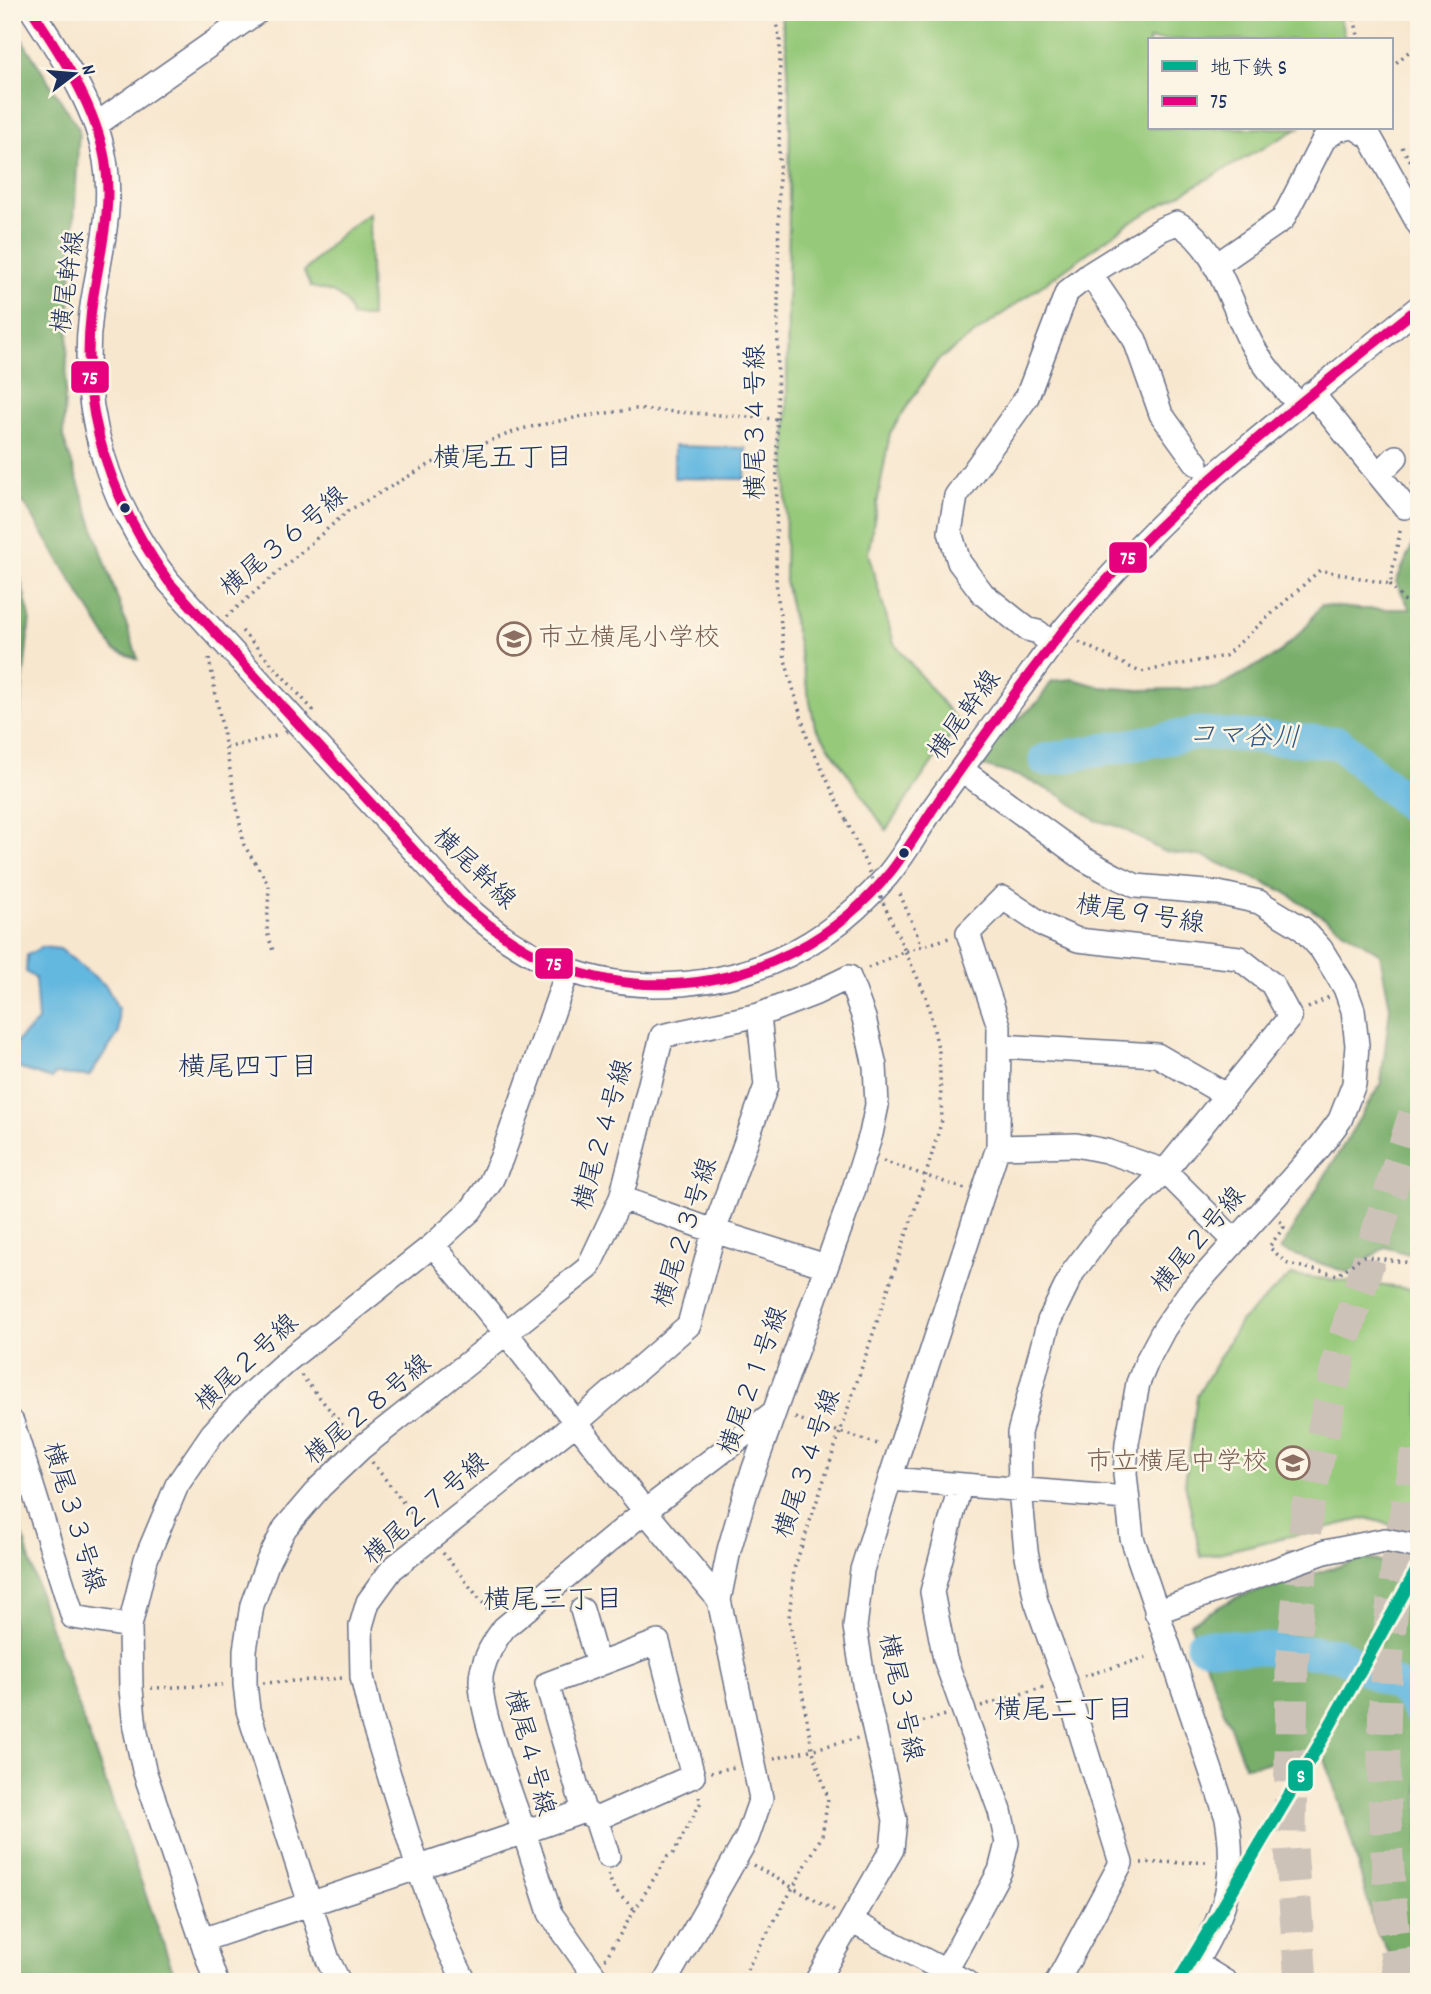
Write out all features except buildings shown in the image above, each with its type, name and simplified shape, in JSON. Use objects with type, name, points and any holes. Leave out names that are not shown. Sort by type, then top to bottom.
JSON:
[{"type":"street","name":"横尾幹線","points":[[33,12],[62,58],[97,124],[105,157],[109,195],[91,314],[88,369],[91,397],[95,424],[110,478],[148,556],[460,901],[497,934],[538,958],[596,978],[641,985],[688,985],[759,969],[806,946],[839,923],[888,875],[961,769],[1069,623],[1164,520],[1207,481],[1419,307]]},
{"type":"street","points":[[97,124],[257,12]]},
{"type":"street","points":[[1215,266],[1283,219],[1324,139],[1338,130]]},
{"type":"street","points":[[1359,130],[1370,137],[1419,225]]},
{"type":"street","points":[[1052,645],[1038,632],[1027,629],[983,594],[959,562],[950,532],[956,496],[1027,397],[1067,292],[1090,274],[1162,229],[1177,223],[1191,230],[1215,266],[1233,298],[1248,337],[1284,389],[1306,399],[1379,474],[1405,507]]},
{"type":"street","points":[[1090,274],[1135,340],[1161,414],[1197,464]]},
{"type":"street","points":[[1379,474],[1396,457]]},
{"type":"street","name":"横尾２号線","points":[[961,769],[1084,859],[1136,887],[1218,893],[1259,902],[1269,908],[1302,929],[1321,948],[1345,988],[1353,1010],[1357,1045],[1354,1084],[1340,1120],[1320,1147],[1188,1294],[1148,1359],[1138,1383],[1127,1443],[1126,1498],[1132,1538],[1227,1818],[1231,1862],[1228,1892],[1220,1917],[1190,1972]]},
{"type":"street","name":"横尾９号線","points":[[968,933],[1003,898],[1045,926],[1078,940],[1239,958],[1272,984],[1290,1017]]},
{"type":"street","points":[[968,933],[999,1026],[998,1147],[890,1479],[1126,1498]]},
{"type":"street","name":"横尾２号線","points":[[216,1982],[144,1770],[138,1745],[131,1689],[130,1626],[146,1559],[177,1485],[195,1457],[240,1403],[288,1360],[433,1245],[471,1210],[490,1184],[568,970]]},
{"type":"street","points":[[759,1015],[849,977]]},
{"type":"street","name":"横尾２１号線","points":[[665,1982],[747,1838],[761,1798],[719,1600],[729,1550],[747,1488],[864,1155],[877,1105],[875,1066],[864,1018],[849,977]]},
{"type":"street","name":"横尾２４号線","points":[[507,1335],[589,1268],[621,1198],[662,1036],[759,1015]]},
{"type":"street","name":"横尾２３号線","points":[[576,1423],[689,1325],[714,1231],[766,1086],[759,1015]]},
{"type":"street","points":[[1058,1982],[1121,1863],[1065,1682],[1036,1601],[1026,1551],[1020,1490],[1019,1433],[1049,1321],[1073,1272],[1104,1231],[1165,1171],[1290,1017]]},
{"type":"street","points":[[999,1046],[1157,1055],[1226,1095]]},
{"type":"street","points":[[998,1147],[1076,1144],[1165,1171],[1235,1241]]},
{"type":"street","points":[[621,1198],[826,1266]]},
{"type":"street","points":[[433,1245],[719,1600]]},
{"type":"street","name":"横尾２８号線","points":[[339,1982],[328,1960],[248,1710],[245,1650],[252,1605],[268,1561],[285,1528],[320,1487],[361,1448],[507,1335]]},
{"type":"street","name":"横尾４号線","points":[[202,1940],[524,1832],[482,1703],[481,1672],[490,1647],[504,1628],[645,1511],[774,1412]]},
{"type":"street","name":"横尾３３号線","points":[[12,1422],[73,1617],[130,1626]]},
{"type":"street","name":"横尾２７号線","points":[[465,1982],[447,1946],[418,1868],[372,1720],[362,1677],[361,1626],[368,1602],[393,1569],[576,1423]]},
{"type":"street","name":"横尾３号線","points":[[816,1982],[892,1849],[895,1820],[864,1684],[855,1627],[862,1570],[890,1479]]},
{"type":"street","points":[[851,1921],[951,1978],[1000,1871],[1007,1843],[1000,1811],[945,1658],[932,1592],[960,1486]]},
{"type":"street","points":[[1156,1612],[1325,1552],[1385,1540],[1419,1547]]},
{"type":"street","points":[[582,1611],[598,1665]]},
{"type":"street","points":[[597,1978],[550,1913],[524,1832],[590,1815],[693,1776],[658,1642],[548,1684],[590,1815],[608,1856]]},
{"type":"street","points":[[1190,1972],[1226,1982]]},
{"type":"path","name":"横尾３４号線","points":[[740,1982],[822,1836],[828,1798],[812,1748],[789,1618],[794,1569],[942,1120],[939,1052],[926,996],[808,740],[785,660],[776,581],[780,41],[774,12]]},
{"type":"path","points":[[1353,12],[1359,38]]},
{"type":"path","points":[[1392,67],[1419,43]]},
{"type":"path","points":[[1396,138],[1409,159],[1419,168]]},
{"type":"path","name":"横尾３６号線","points":[[222,621],[348,511],[432,463],[521,429],[636,409],[776,419]]},
{"type":"path","points":[[1390,584],[1405,507],[1419,465]]},
{"type":"path","points":[[1077,641],[1140,672],[1224,656],[1320,570],[1390,584],[1411,609],[1415,647],[1419,648]]},
{"type":"path","points":[[225,748],[282,735],[313,710],[242,631]]},
{"type":"path","points":[[208,652],[244,845],[269,885],[267,932],[274,954]]},
{"type":"path","points":[[898,889],[922,946]]},
{"type":"path","points":[[849,977],[905,951],[968,933]]},
{"type":"path","points":[[1290,1017],[1345,988]]},
{"type":"path","points":[[864,1155],[984,1195]]},
{"type":"path","points":[[1279,1219],[1284,1227],[1269,1247],[1289,1264],[1338,1275],[1363,1256],[1419,1264]]},
{"type":"path","points":[[288,1360],[504,1628]]},
{"type":"path","points":[[774,1412],[900,1450]]},
{"type":"path","points":[[1076,1678],[1159,1654]]},
{"type":"path","points":[[974,1708],[1045,1687]]},
{"type":"path","points":[[890,1730],[955,1713]]},
{"type":"path","points":[[763,1762],[863,1737]]},
{"type":"path","points":[[597,1978],[634,1909],[667,1857],[673,1854],[701,1802],[693,1776],[742,1766]]},
{"type":"path","points":[[608,1856],[604,1862],[614,1890],[634,1909]]},
{"type":"path","points":[[737,1856],[851,1921]]},
{"type":"path","points":[[1121,1863],[1231,1862]]},
{"type":"green space","points":[[780,12],[1339,12],[1345,38],[1148,38],[1148,130],[1295,130],[1129,223],[937,361],[890,433],[868,553],[894,643],[959,723],[886,830],[815,726],[785,581],[790,108],[787,50]]},
{"type":"green space","points":[[12,24],[79,129],[63,437],[138,659],[114,650],[24,503],[12,502]]},
{"type":"green space","points":[[369,213],[371,317],[352,317],[342,298],[311,287],[304,272],[340,235]]},
{"type":"green space","points":[[1419,530],[1419,1257],[1385,1247],[1349,1273],[1280,1250],[1381,1083],[1390,1007],[1380,954],[1283,891],[1205,857],[1162,851],[1120,827],[1095,820],[1061,796],[1022,777],[979,765],[1005,731],[1038,702],[1052,681],[1073,679],[1101,687],[1140,690],[1216,688],[1277,655],[1305,628],[1321,605],[1359,609],[1410,609],[1396,582]]},
{"type":"green space","points":[[12,546],[30,617],[19,719],[12,730]]},
{"type":"green space","name":"市立横尾中学校","points":[[1291,1275],[1419,1290],[1419,1533],[1367,1518],[1201,1557],[1185,1483],[1197,1396],[1240,1322]]},
{"type":"green space","points":[[12,1497],[43,1607],[177,1982],[12,1982]]},
{"type":"green space","points":[[1362,1559],[1419,1566],[1419,1982],[1405,1982],[1375,1928],[1349,1832],[1324,1756],[1245,1766],[1190,1623],[1235,1598]]},
{"type":"water","points":[[674,446],[746,448],[745,479],[674,478]]},
{"type":"water","points":[[42,947],[60,949],[106,986],[118,1008],[119,1033],[89,1076],[55,1074],[52,1079],[12,1066],[12,1046],[38,1021],[35,978],[26,972],[27,955]]},
{"type":"waterway","name":"コマ谷川","points":[[1045,760],[1199,733],[1339,743],[1419,813]]},
{"type":"waterway","points":[[1202,1645],[1338,1654],[1405,1690],[1419,1711]]},
{"type":"tunnel","points":[[1301,1982],[1290,1834],[1292,1666],[1307,1510],[1340,1352],[1419,1100]]},
{"type":"tunnel","points":[[1400,1982],[1385,1823],[1385,1704],[1396,1579],[1419,1438]]},
{"type":"metro line","name":"S","points":[[1178,1982],[1320,1743],[1419,1566]]},
{"type":"transit line","name":"75","points":[[33,12],[86,101],[105,160],[106,218],[91,313],[90,386],[104,455],[116,488],[149,552],[169,582],[460,901],[484,921],[532,953],[558,965],[612,981],[673,984],[736,974],[794,951],[847,916],[892,870],[1017,690],[1095,593],[1210,479],[1419,307]]},
{"type":"place","name":"市立横尾小学校","points":[[514,639]]},
{"type":"place","name":"市立横尾中学校","points":[[1293,1463]]},
{"type":"district","name":"横尾五丁目","points":[[503,461]]},
{"type":"district","name":"横尾四丁目","points":[[248,1070]]},
{"type":"district","name":"横尾三丁目","points":[[553,1603]]},
{"type":"district","name":"横尾二丁目","points":[[1064,1713]]}]
